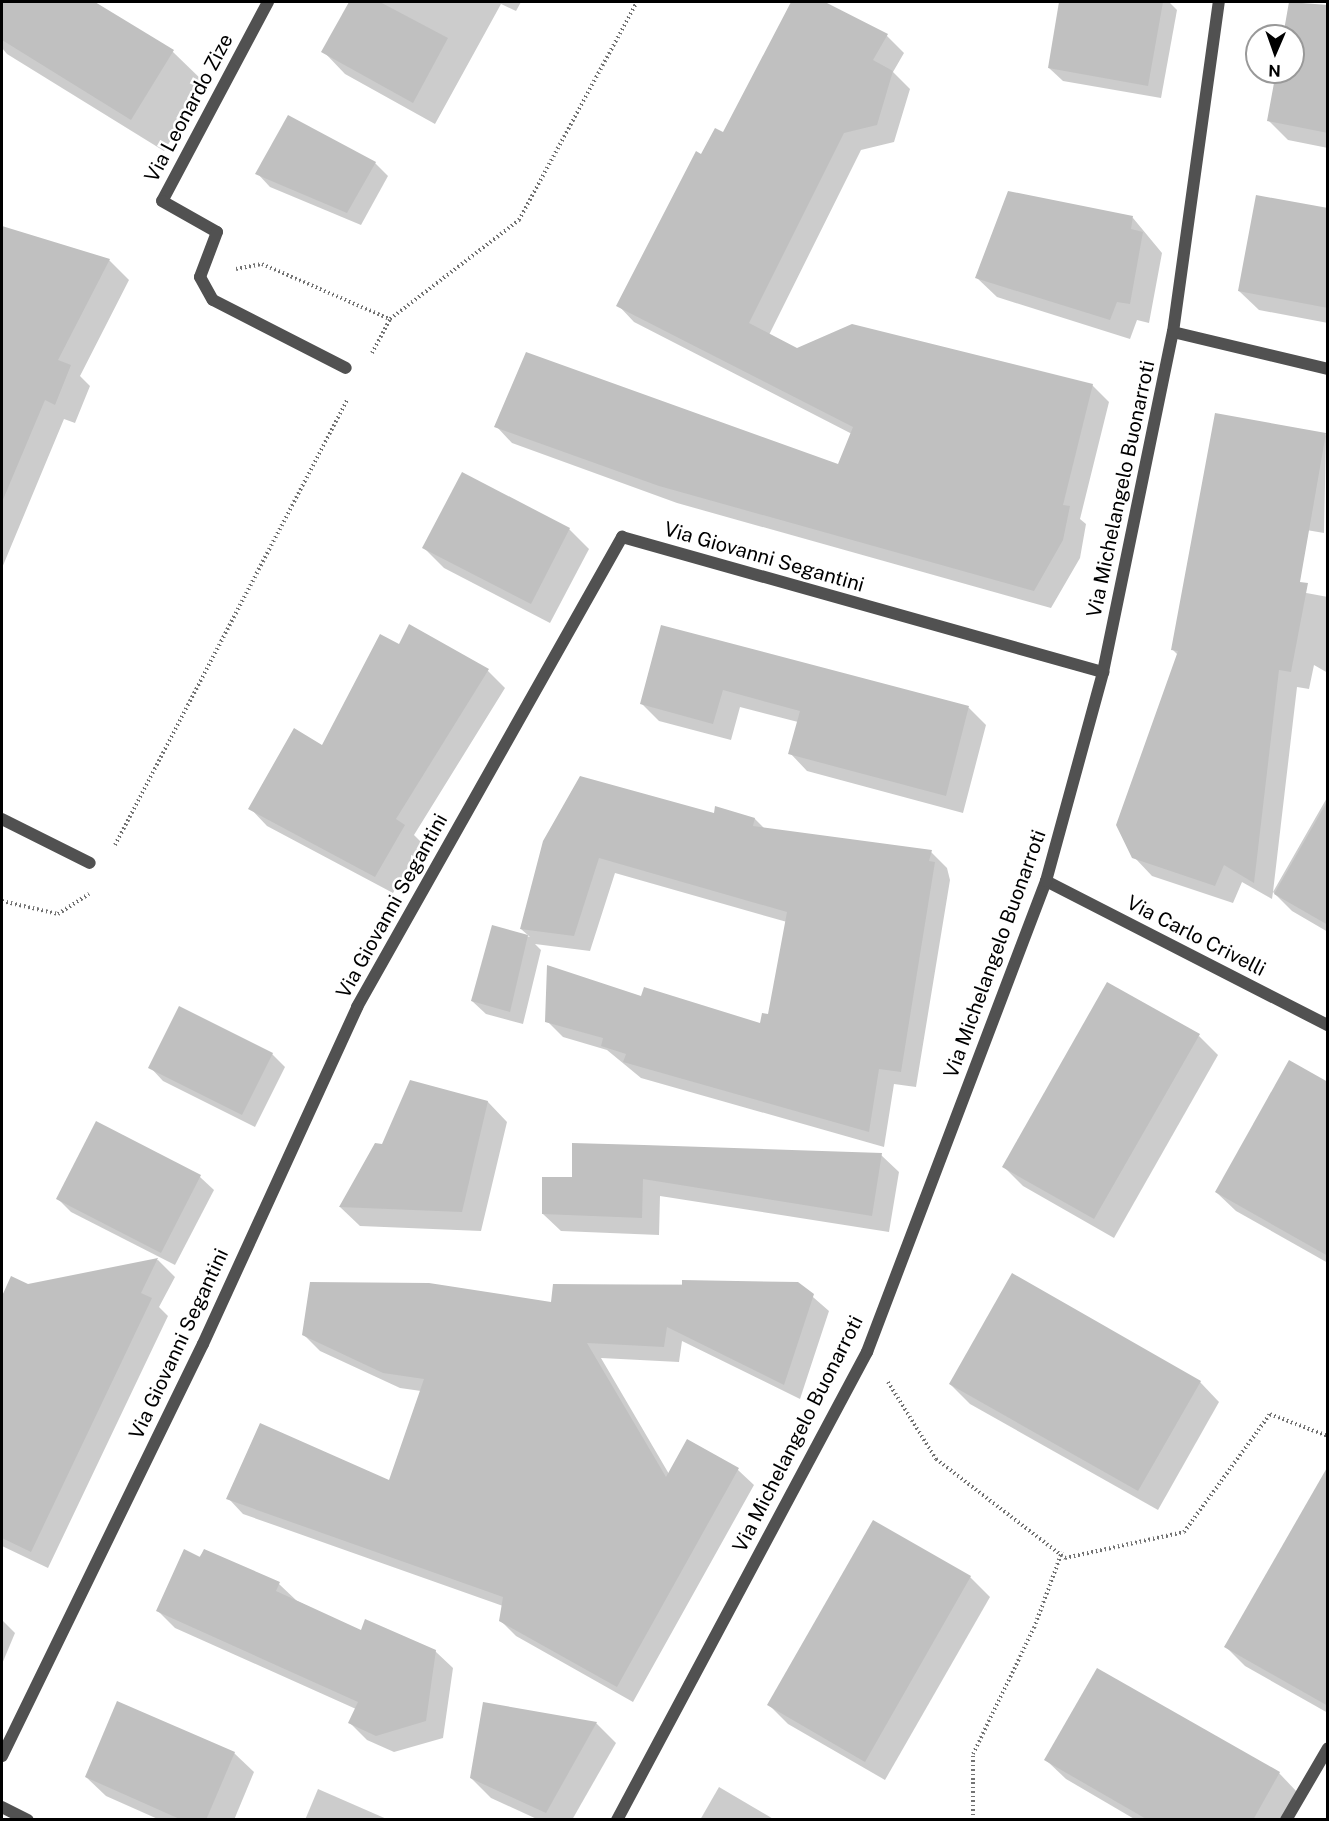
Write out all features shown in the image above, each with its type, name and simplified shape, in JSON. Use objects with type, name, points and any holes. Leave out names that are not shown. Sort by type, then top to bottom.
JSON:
[{"type":"street","name":"Via Leonardo Zize","points":[[200,277],[217,232],[162,201],[268,2]]},
{"type":"street","name":"Via Michelangelo Buonarroti","points":[[617,1820],[867,1352],[1046,882],[1103,672],[1173,332],[1219,2]]},
{"type":"street","points":[[200,277],[213,300],[346,368]]},
{"type":"street","points":[[1173,332],[1328,369]]},
{"type":"street","name":"Via Giovanni Segantini","points":[[2,1756],[203,1344],[357,1007],[622,537],[1103,672]]},
{"type":"street","points":[[2,819],[90,862]]},
{"type":"street","name":"Via Carlo Crivelli","points":[[1046,882],[1328,1025]]},
{"type":"street","points":[[1286,1820],[1328,1748]]},
{"type":"street","points":[[2,1807],[28,1820]]},
{"type":"path","points":[[370,357],[390,320],[519,220],[637,2]]},
{"type":"path","points":[[200,277],[262,264],[390,320]]},
{"type":"path","points":[[114,848],[349,396]]},
{"type":"path","points":[[2,901],[58,914],[87,900],[92,890]]},
{"type":"path","points":[[867,1352],[936,1459],[1062,1551],[1065,1558],[1184,1532],[1270,1414],[1328,1436]]},
{"type":"path","points":[[973,1820],[974,1754],[1034,1628],[1062,1551]]},
{"type":"building","points":[[2,2],[95,2],[174,50],[131,120],[2,40]]},
{"type":"building","points":[[349,2],[380,2],[448,38],[413,103],[321,52]]},
{"type":"building","points":[[791,2],[825,2],[888,34],[873,60],[893,71],[877,125],[844,133],[749,323],[797,348],[852,324],[1093,384],[1063,505],[1070,506],[1063,540],[1034,591],[659,486],[494,427],[526,352],[838,464],[853,427],[616,306],[696,151],[701,154],[715,128],[723,132]]},
{"type":"building","points":[[1059,2],[1163,2],[1148,86],[1048,68]]},
{"type":"building","points":[[1289,2],[1328,5],[1328,133],[1267,121],[1274,84],[1305,84],[1305,24],[1285,24]]},
{"type":"building","points":[[288,115],[376,162],[347,213],[255,174]]},
{"type":"building","points":[[1008,191],[1133,216],[1131,229],[1143,232],[1130,304],[1117,302],[1110,320],[975,278]]},
{"type":"building","points":[[1256,195],[1328,208],[1328,308],[1238,291]]},
{"type":"building","points":[[2,226],[110,259],[58,360],[71,365],[55,405],[45,400],[2,502]]},
{"type":"building","points":[[1215,413],[1326,433],[1300,582],[1308,583],[1291,672],[1279,670],[1254,883],[1224,865],[1215,886],[1132,858],[1116,825],[1178,651],[1171,650]]},
{"type":"building","points":[[462,472],[570,528],[531,604],[422,548]]},
{"type":"building","points":[[409,624],[489,669],[396,819],[405,825],[375,877],[248,809],[294,728],[322,745],[380,634],[399,644]]},
{"type":"building","points":[[661,625],[969,706],[946,796],[788,754],[800,711],[723,690],[713,724],[640,704]]},
{"type":"building","points":[[580,776],[714,813],[715,806],[755,818],[753,826],[932,850],[929,861],[935,862],[901,1072],[879,1069],[869,1132],[623,1062],[626,1054],[601,1046],[603,1038],[545,1022],[547,965],[641,996],[644,987],[760,1023],[762,1013],[768,1014],[787,912],[599,858],[574,936],[520,929],[543,841]]},
{"type":"building","points":[[1328,800],[1328,925],[1274,894]]},
{"type":"building","points":[[492,925],[528,935],[510,1012],[471,1001]]},
{"type":"building","points":[[1107,982],[1200,1034],[1094,1219],[1002,1167]]},
{"type":"building","points":[[179,1006],[273,1053],[242,1115],[148,1068]]},
{"type":"building","points":[[1289,1060],[1328,1082],[1328,1256],[1215,1192]]},
{"type":"building","points":[[410,1080],[488,1101],[462,1212],[339,1207],[375,1143],[382,1144]]},
{"type":"building","points":[[96,1121],[201,1175],[161,1253],[56,1199]]},
{"type":"building","points":[[572,1143],[882,1153],[872,1216],[643,1179],[642,1218],[542,1214],[542,1177],[572,1177]]},
{"type":"building","points":[[158,1258],[141,1293],[152,1298],[31,1552],[2,1538],[2,1296],[11,1276],[28,1284]]},
{"type":"building","points":[[1012,1273],[1201,1381],[1138,1491],[949,1384]]},
{"type":"building","points":[[682,1280],[798,1282],[814,1294],[784,1385],[667,1327],[664,1347],[587,1343],[666,1477],[687,1439],[739,1468],[617,1687],[499,1621],[503,1597],[226,1499],[260,1423],[389,1480],[424,1379],[383,1373],[302,1335],[310,1282],[429,1283],[551,1302],[553,1284],[682,1285]]},
{"type":"building","points":[[1328,1466],[1328,1706],[1224,1647]]},
{"type":"building","points":[[873,1520],[971,1576],[865,1762],[767,1705]]},
{"type":"building","points":[[184,1549],[200,1557],[204,1549],[280,1582],[276,1591],[361,1630],[365,1619],[436,1650],[426,1721],[376,1736],[348,1723],[358,1702],[156,1611]]},
{"type":"building","points":[[1097,1668],[1280,1772],[1253,1820],[1148,1820],[1044,1760]]},
{"type":"building","points":[[117,1701],[235,1752],[206,1820],[182,1820],[85,1777]]},
{"type":"building","points":[[483,1702],[597,1722],[546,1813],[470,1778]]}]
